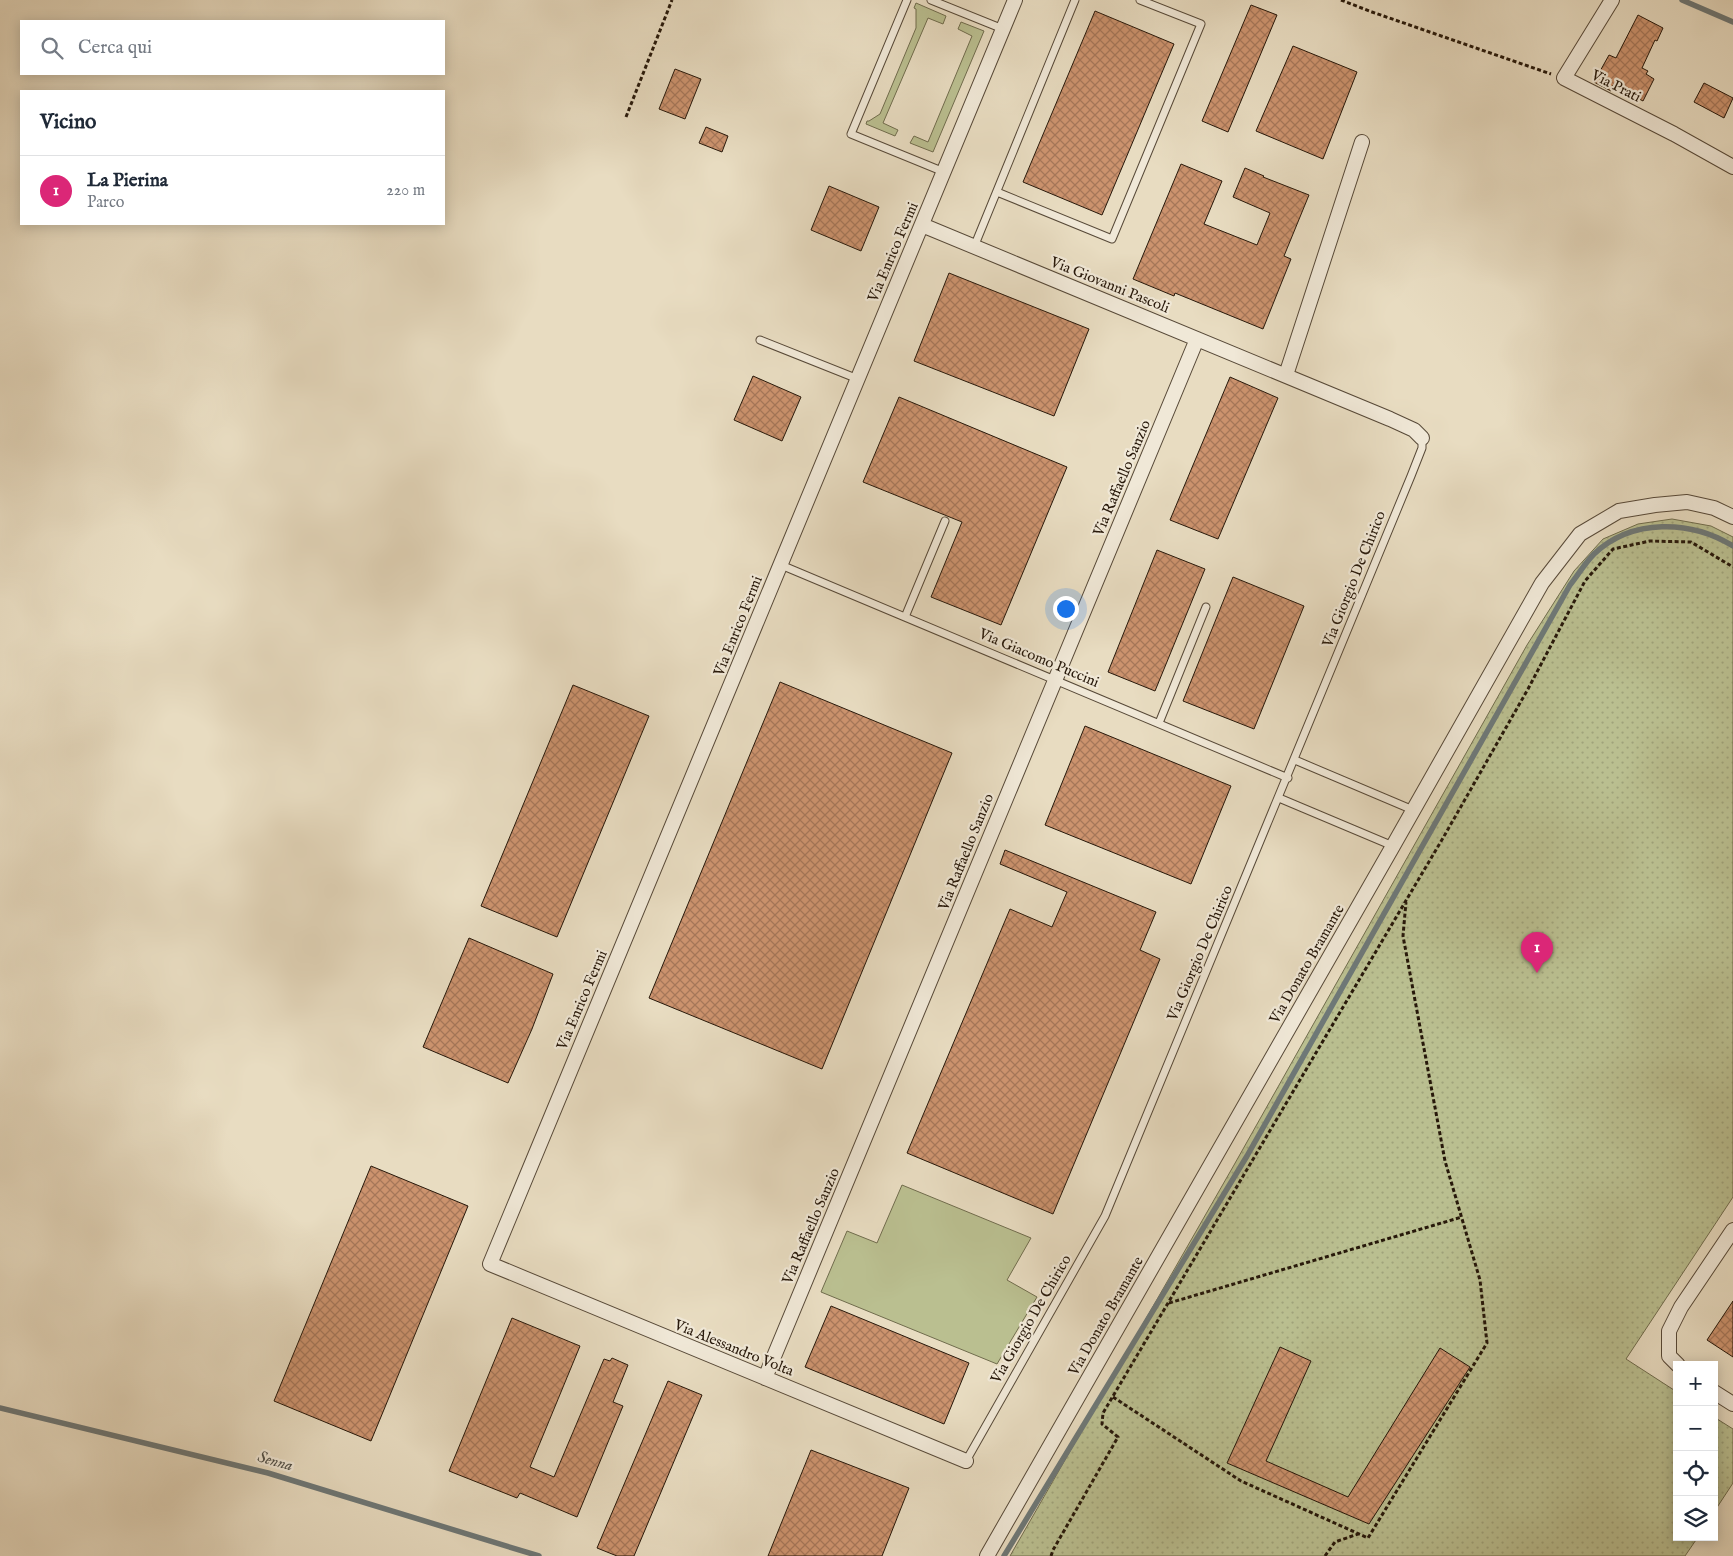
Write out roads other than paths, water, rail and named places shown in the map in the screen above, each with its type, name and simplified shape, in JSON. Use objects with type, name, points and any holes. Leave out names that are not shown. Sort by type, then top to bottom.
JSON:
[{"type":"street","name":"Via Enrico Fermi","points":[[490,1264],[1015,0]]},
{"type":"street","name":"Via Prati","points":[[1612,0],[1564,78],[1674,134],[1733,167]]},
{"type":"street","points":[[1286,375],[1362,142]]},
{"type":"street","name":"Via Giovanni Pascoli","points":[[922,224],[1390,419],[1414,430],[1422,438]]},
{"type":"street","name":"Via Raffaello Sanzio","points":[[765,1378],[1197,339]]},
{"type":"street","name":"Via Donato Bramante","points":[[987,1556],[1542,583],[1580,534],[1619,511],[1687,502],[1714,508],[1733,517]]},
{"type":"street","points":[[1674,1361],[1669,1356],[1669,1331],[1681,1307],[1733,1230]]},
{"type":"street","name":"Via Alessandro Volta","points":[[490,1264],[966,1461]]},
{"type":"street","points":[[1718,1395],[1733,1404]]},
{"type":"lane","points":[[907,0],[851,134],[944,172]]},
{"type":"lane","points":[[931,0],[1003,29]]},
{"type":"lane","points":[[974,247],[1075,0]]},
{"type":"lane","points":[[997,192],[1112,239],[1201,24],[1140,0]]},
{"type":"lane","points":[[760,340],[858,378]]},
{"type":"lane","name":"Via Giorgio De Chirico","points":[[966,1461],[1105,1216],[1288,778],[1422,448],[1422,438]]},
{"type":"lane","points":[[905,617],[944,521]]},
{"type":"lane","name":"Via Giacomo Puccini","points":[[780,565],[1288,778]]},
{"type":"lane","points":[[1159,723],[1206,607]]},
{"type":"lane","points":[[1294,760],[1414,810]]},
{"type":"lane","points":[[1279,798],[1393,846]]},
{"type":"waterway","points":[[1682,0],[1733,22]]},
{"type":"waterway","points":[[1004,1556],[1247,1156],[1570,585],[1594,554],[1609,542],[1626,534],[1644,529],[1662,527],[1699,531],[1717,537],[1733,546]]},
{"type":"waterway","name":"Senna","points":[[0,1408],[268,1473],[539,1556]]},
{"type":"place","name":"La Pierina","points":[[1537,973]]}]
